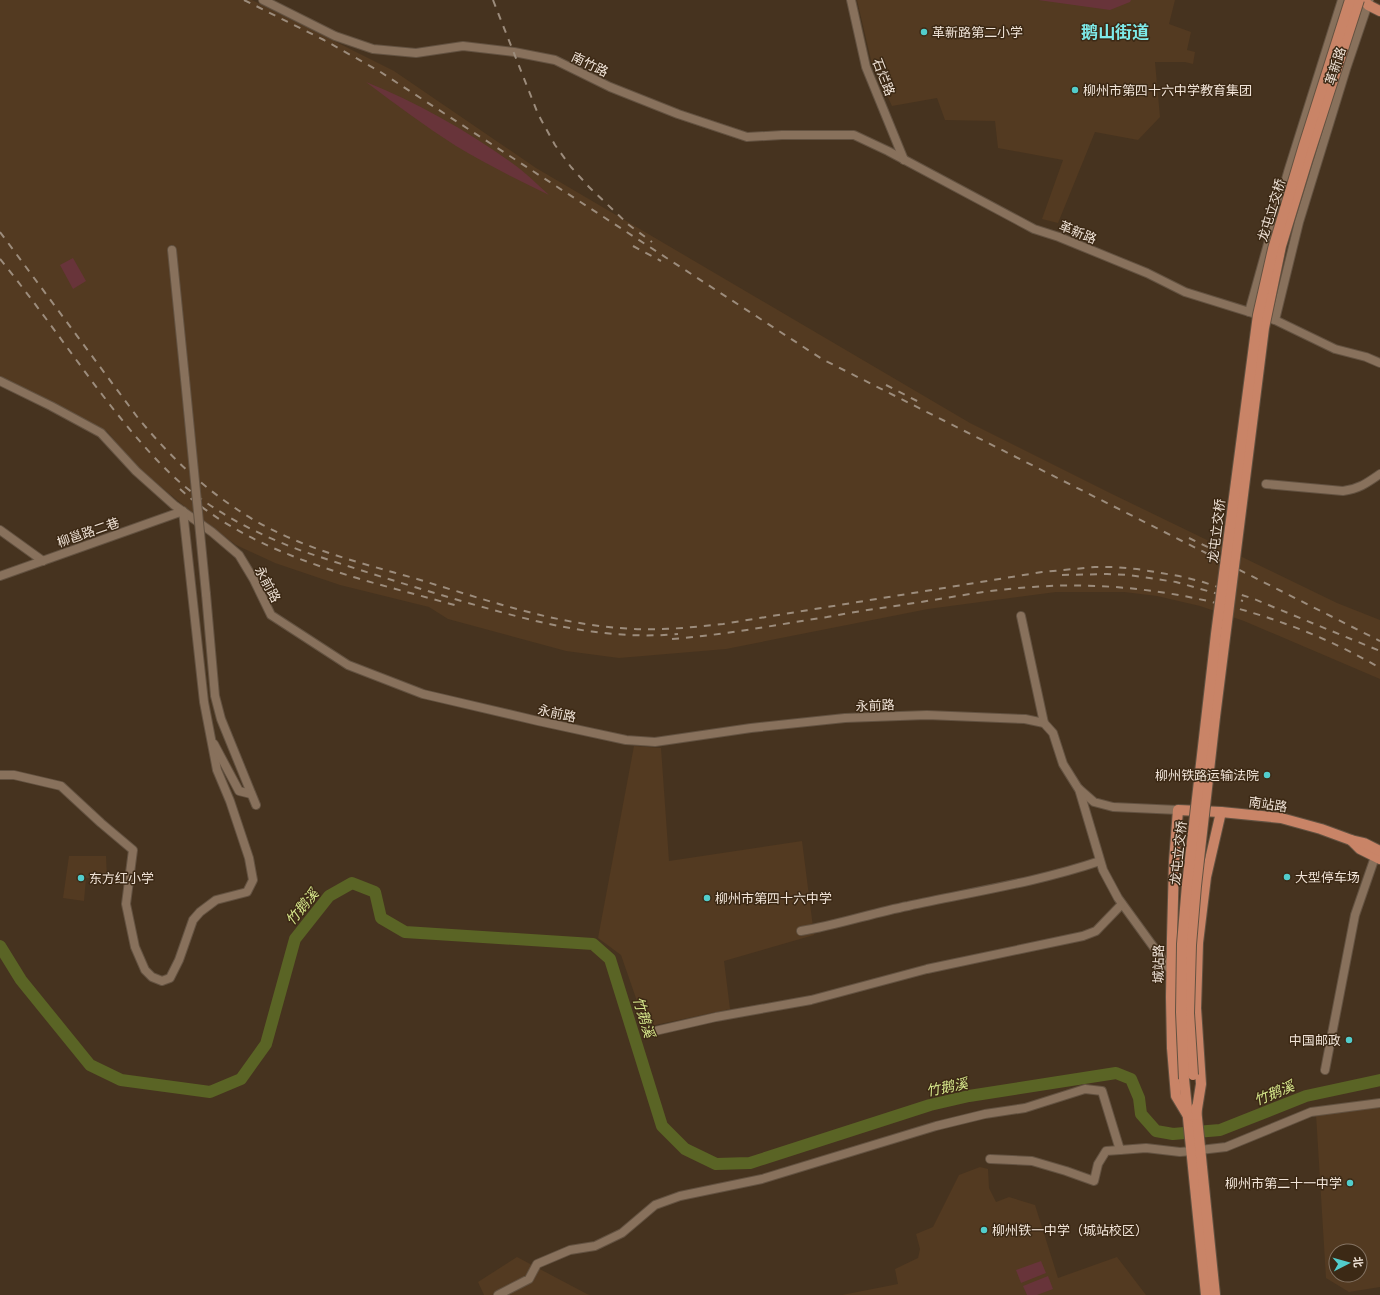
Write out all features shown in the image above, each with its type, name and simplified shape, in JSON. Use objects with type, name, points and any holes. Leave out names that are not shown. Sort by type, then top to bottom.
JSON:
[{"type":"main road","name":"龙屯立交桥","points":[[1189,1077],[1181,1004],[1182,944],[1187,885],[1216,634],[1258,315],[1272,249],[1350,0]]},
{"type":"main road","name":"龙屯立交桥","points":[[1189,1077],[1191,945],[1195,893],[1215,717],[1264,328],[1281,246],[1309,154],[1365,1]]},
{"type":"main road","points":[[1365,1],[1380,11]]},
{"type":"main road","name":"城站路","points":[[1178,810],[1174,862],[1171,971],[1172,1048],[1176,1096],[1192,1117]]},
{"type":"main road","name":"南站路","points":[[1178,810],[1221,812],[1282,818],[1321,829],[1351,840],[1360,849],[1378,856]]},
{"type":"main road","name":"城站路","points":[[1192,1117],[1200,1084],[1196,1008],[1198,943],[1206,877],[1221,812]]},
{"type":"main road","name":"城站路","points":[[1189,1077],[1210,1294]]},
{"type":"street","name":"南竹路","points":[[263,0],[336,36],[373,49],[416,53],[463,46],[514,52],[555,60],[610,87],[678,114],[747,137],[782,135],[854,135],[904,160]]},
{"type":"street","name":"石烂路","points":[[851,0],[866,67],[904,160]]},
{"type":"street","name":"革新路","points":[[1249,312],[1288,172],[1342,0]]},
{"type":"street","name":"革新路","points":[[904,160],[1034,229],[1059,237],[1125,264],[1185,292],[1275,320],[1299,222],[1346,69],[1365,1]]},
{"type":"street","points":[[172,250],[215,696],[221,719],[256,805]]},
{"type":"street","points":[[1275,320],[1335,349],[1366,357],[1380,363]]},
{"type":"street","name":"永前路","points":[[0,381],[101,433],[136,471],[174,505],[212,532],[239,555],[254,580],[271,615],[348,665],[431,696],[626,740],[655,742],[751,728],[845,718],[927,715],[1025,719],[1044,723]]},
{"type":"street","points":[[1266,484],[1343,491],[1363,486],[1380,474]]},
{"type":"street","points":[[0,775],[14,775],[61,786],[133,850],[126,904],[135,947],[145,970],[152,977],[162,980],[170,978],[179,960],[193,920],[200,912],[216,900],[247,892],[253,880],[249,858],[230,801],[217,770],[204,702],[183,511]]},
{"type":"street","name":"柳邕路二巷","points":[[0,576],[183,511]]},
{"type":"street","points":[[0,530],[43,561]]},
{"type":"street","points":[[1021,616],[1044,723],[1053,733],[1063,764],[1078,788],[1103,870],[1122,904],[1171,971]]},
{"type":"street","points":[[210,736],[238,791],[251,794]]},
{"type":"street","points":[[1078,788],[1094,802],[1114,807],[1178,810]]},
{"type":"street","points":[[1325,1070],[1355,915],[1378,856]]},
{"type":"street","points":[[801,931],[825,927],[904,906],[1068,872],[1100,861]]},
{"type":"street","points":[[655,1031],[716,1017],[811,1000],[927,969],[1083,936],[1096,931],[1122,904]]},
{"type":"street","points":[[498,1295],[529,1279],[537,1264],[570,1250],[595,1246],[622,1233],[655,1204],[680,1196],[762,1179],[936,1126],[985,1114],[1025,1108],[1085,1089],[1102,1091],[1120,1150]]},
{"type":"street","points":[[990,1158],[1032,1161],[1094,1181],[1098,1164],[1106,1151],[1146,1148],[1180,1152],[1195,1148],[1226,1147],[1311,1112],[1380,1103]]},
{"type":"shaded area","points":[[0,0],[252,0],[394,71],[536,168],[970,423],[1337,603],[1380,620],[1380,679],[1244,621],[1200,606],[1157,596],[1124,592],[1056,592],[928,609],[726,649],[619,658],[566,651],[448,619],[429,607],[340,585],[275,563],[236,545],[183,505],[134,464],[107,431],[0,377]]},
{"type":"shaded area","name":"柳州市第四十六中学教育集团","points":[[857,0],[1175,0],[1169,24],[1191,32],[1187,50],[1195,52],[1193,64],[1185,62],[1155,62],[1160,117],[1138,140],[1095,132],[1058,223],[1042,219],[1063,160],[998,148],[995,121],[945,120],[937,98],[892,106],[872,64]]},
{"type":"shaded area","points":[[1038,0],[1131,0],[1130,2],[1110,10]]},
{"type":"shaded area","points":[[366,82],[423,108],[478,140],[517,167],[549,195],[502,172],[456,146],[410,115]]},
{"type":"shaded area","points":[[73,258],[86,281],[73,289],[60,265]]},
{"type":"shaded area","name":"柳州市第四十六中学","points":[[634,746],[661,748],[669,861],[802,841],[814,935],[724,961],[730,1009],[646,1027],[621,955],[598,938]]},
{"type":"shaded area","name":"东方红小学","points":[[69,856],[106,856],[107,878],[86,878],[84,901],[63,898]]},
{"type":"shaded area","name":"柳州市第二十一中学","points":[[1380,1106],[1380,1287],[1349,1292],[1334,1283],[1368,1283],[1368,1243],[1328,1243],[1328,1279],[1326,1278],[1316,1114]]},
{"type":"shaded area","name":"柳州铁一中学（城站校区）","points":[[980,1167],[988,1169],[989,1188],[996,1202],[1009,1197],[1035,1205],[1058,1278],[1117,1257],[1146,1295],[842,1295],[898,1284],[895,1269],[918,1258],[920,1249],[916,1234],[933,1227],[959,1175]]},
{"type":"shaded area","points":[[517,1257],[590,1295],[484,1295],[478,1282]]},
{"type":"shaded area","points":[[1041,1261],[1046,1273],[1021,1283],[1016,1270]]},
{"type":"shaded area","points":[[1048,1276],[1053,1289],[1037,1295],[1027,1295],[1023,1286]]},
{"type":"waterway","name":"竹鹅溪","points":[[0,946],[21,980],[90,1065],[121,1080],[210,1092],[241,1079],[266,1044],[295,939],[329,896],[352,883],[375,892],[381,918],[405,932],[593,944],[610,959],[662,1126],[685,1149],[716,1164],[750,1163],[930,1105],[969,1096],[1116,1073],[1131,1079],[1139,1098],[1141,1114],[1156,1131],[1173,1134],[1220,1130],[1306,1096],[1380,1080]]},
{"type":"railway","points":[[244,0],[324,40],[379,71],[822,359],[1380,641]]},
{"type":"railway","points":[[493,0],[538,114],[555,145],[571,167],[589,187],[629,225],[652,242]]},
{"type":"railway","points":[[0,232],[138,418],[164,448],[206,486],[254,520],[293,539],[354,561],[543,616],[594,625],[646,629],[684,628],[723,624],[1042,572],[1095,567],[1137,569],[1179,576],[1203,582],[1254,599],[1380,651]]},
{"type":"railway","points":[[633,246],[661,261]]},
{"type":"railway","points":[[0,259],[97,388],[143,445],[163,467],[188,489],[203,501],[236,521],[270,538],[305,552],[420,589],[512,615],[567,628],[594,632],[622,635],[678,634]]},
{"type":"railway","points":[[886,385],[923,404]]},
{"type":"railway","points":[[180,489],[210,513],[242,533],[276,549],[348,575],[458,606]]},
{"type":"railway","points":[[1189,538],[1220,553]]},
{"type":"railway","points":[[1062,575],[1128,575],[1176,582],[1243,601]]},
{"type":"railway","points":[[672,639],[750,630],[991,591],[1077,585],[1167,593],[1212,602],[1257,614],[1300,629],[1341,647],[1380,668]]},
{"type":"place","name":"革新路第二小学","points":[[924,32]]},
{"type":"place","name":"柳州市第四十六中学教育集团","points":[[1075,90]]},
{"type":"place","name":"柳州铁路运输法院","points":[[1267,775]]},
{"type":"place","name":"大型停车场","points":[[1287,877]]},
{"type":"place","name":"东方红小学","points":[[81,878]]},
{"type":"place","name":"柳州市第四十六中学","points":[[707,898]]},
{"type":"place","name":"中国邮政","points":[[1349,1040]]},
{"type":"place","name":"柳州市第二十一中学","points":[[1350,1183]]},
{"type":"place","name":"柳州铁一中学（城站校区）","points":[[984,1230]]},
{"type":"district","name":"鹅山街道","points":[[1115,32]]}]
